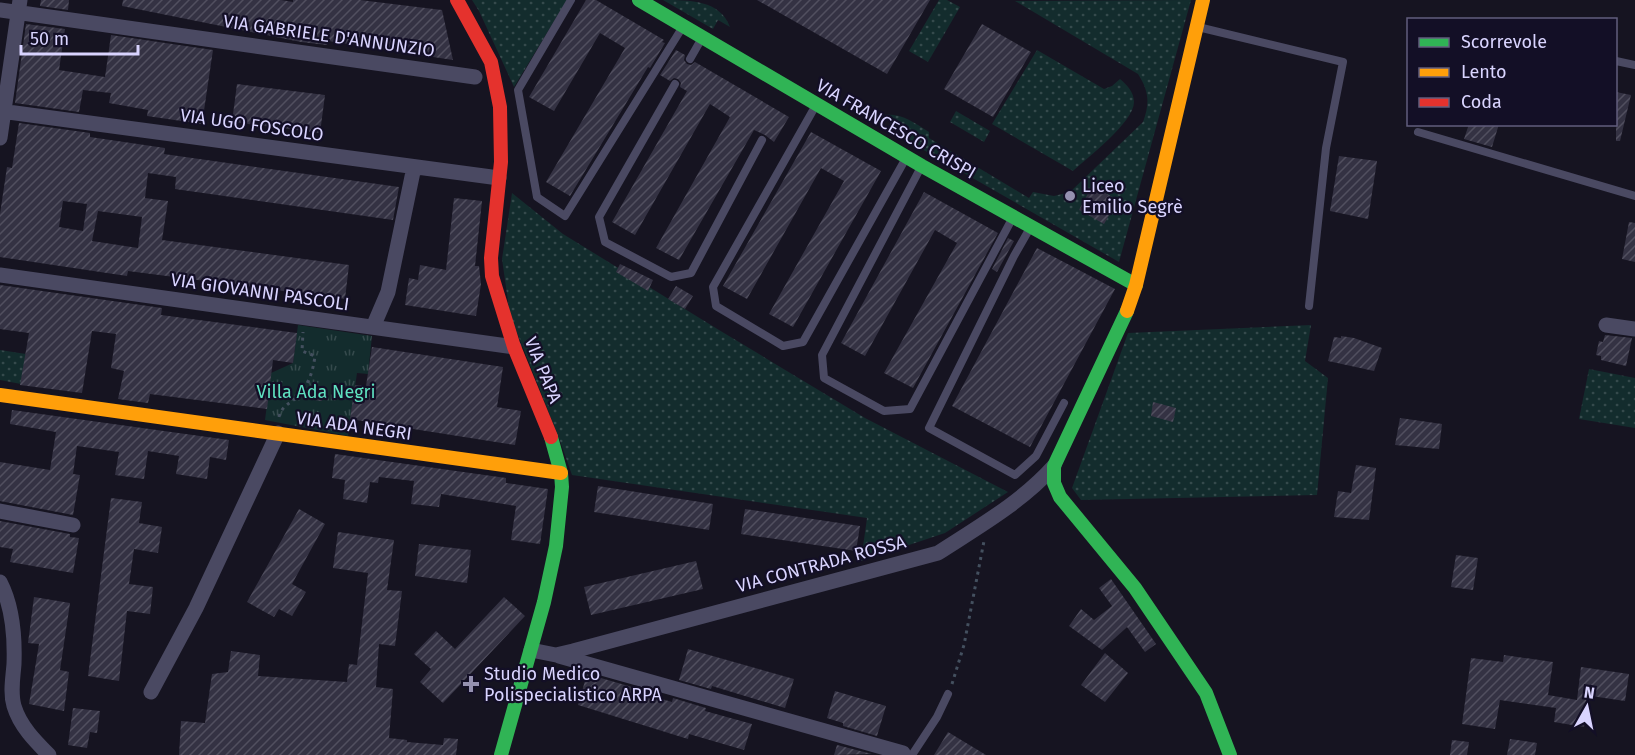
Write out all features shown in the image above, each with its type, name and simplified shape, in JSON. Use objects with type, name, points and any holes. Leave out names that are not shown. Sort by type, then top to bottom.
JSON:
[{"type":"street","name":"VIA PAPA","points":[[457,0],[491,62],[501,124],[501,162],[491,258],[496,296],[555,448],[561,473],[561,507],[556,546],[544,602],[501,755]]},
{"type":"street","name":"VIA FRANCESCO CRISPI","points":[[639,0],[922,166],[1136,285]]},
{"type":"street","points":[[1203,0],[1136,285],[1128,309],[1054,466],[1054,483],[1060,497],[1135,588],[1206,693],[1230,755]]},
{"type":"street","points":[[0,138],[2,111],[19,6]]},
{"type":"street","name":"VIA GABRIELE D'ANNUNZIO","points":[[0,10],[19,6],[475,77]]},
{"type":"street","name":"VIA UGO FOSCOLO","points":[[2,111],[499,178]]},
{"type":"street","points":[[373,327],[388,292],[414,167]]},
{"type":"street","name":"VIA GIOVANNI PASCOLI","points":[[0,275],[514,347]]},
{"type":"street","points":[[1606,325],[1635,329]]},
{"type":"street","name":"VIA ADA NEGRI","points":[[0,394],[561,473]]},
{"type":"street","points":[[151,692],[196,608],[278,434]]},
{"type":"street","name":"VIA CONTRADA ROSSA","points":[[556,655],[938,553],[988,521],[1033,487],[1054,466]]},
{"type":"street","points":[[0,511],[73,525]]},
{"type":"street","points":[[0,582],[7,596],[12,617],[14,662],[11,693],[14,708],[23,726],[49,755]]},
{"type":"street","name":"VIA CONTRADA ROSSA","points":[[531,650],[542,645],[559,645],[573,651]]},
{"type":"street","name":"VIA CONTRADA ROSSA","points":[[531,650],[556,655],[908,754]]},
{"type":"lane","points":[[571,0],[518,90],[537,197],[565,216],[684,26]]},
{"type":"lane","points":[[1197,27],[1343,62],[1326,148],[1310,306]]},
{"type":"lane","points":[[690,58],[702,37]]},
{"type":"lane","points":[[1617,61],[1635,65]]},
{"type":"lane","points":[[675,84],[599,217],[605,242],[671,277],[691,273],[762,140]]},
{"type":"lane","points":[[817,104],[713,287],[716,306],[783,345],[803,342],[907,157]]},
{"type":"lane","points":[[1418,132],[1635,196]]},
{"type":"lane","points":[[922,166],[822,355],[824,378],[834,384],[884,411],[910,409],[1014,216]]},
{"type":"lane","points":[[1031,227],[1014,256],[929,428],[1015,475],[1036,456],[1064,403]]},
{"type":"lane","points":[[908,754],[937,717],[948,694]]},
{"type":"path","points":[[278,434],[277,423],[281,408],[297,397],[313,373],[315,356],[302,351],[303,326],[299,317]]},
{"type":"path","points":[[948,694],[964,645],[988,521]]},
{"type":"green space","points":[[472,0],[567,0],[514,87],[479,11]]},
{"type":"green space","points":[[663,0],[703,3],[719,11],[730,27],[718,20],[713,29]]},
{"type":"green space","points":[[939,0],[947,0],[960,7],[928,62],[909,51]]},
{"type":"green space","points":[[1191,0],[1119,262],[887,129],[891,122],[881,115],[901,116],[912,121],[929,132],[929,138],[1029,198],[1033,192],[1054,196],[1070,192],[1143,122],[1147,109],[1146,92],[1138,74],[1015,1]]},
{"type":"green space","points":[[1037,50],[1104,89],[1120,79],[1133,95],[1132,110],[1126,119],[1109,139],[1073,171],[992,124]]},
{"type":"green space","points":[[956,111],[990,131],[984,142],[950,122]]},
{"type":"green space","points":[[512,193],[563,234],[719,330],[865,418],[1008,492],[945,533],[861,561],[867,518],[572,475],[510,315],[502,259]]},
{"type":"green space","name":"Villa Ada Negri","points":[[298,325],[372,336],[368,374],[357,373],[348,436],[265,420],[271,373],[293,363]]},
{"type":"green space","points":[[1311,325],[1305,361],[1328,378],[1317,495],[1081,500],[1072,488],[1128,333]]},
{"type":"green space","points":[[0,350],[26,354],[21,384],[0,380]]},
{"type":"green space","points":[[1589,369],[1635,378],[1635,428],[1579,419]]},
{"type":"building","points":[[41,0],[69,0],[68,10],[40,6]]},
{"type":"building","points":[[123,0],[281,0],[293,2],[293,0],[360,0],[442,10],[453,60],[328,41],[327,45],[301,42],[122,6]]},
{"type":"building","points":[[586,0],[596,0],[664,40],[662,42],[665,43],[570,196],[546,182],[625,48],[600,33],[554,111],[529,97]]},
{"type":"building","points":[[757,0],[930,0],[887,74]]},
{"type":"building","points":[[26,24],[65,29],[59,70],[105,77],[111,35],[213,50],[202,124],[147,116],[148,110],[109,103],[111,93],[83,90],[79,112],[15,103]]},
{"type":"building","points":[[982,24],[1031,52],[993,117],[944,89]]},
{"type":"building","points":[[676,50],[685,55],[684,60],[687,64],[691,65],[695,62],[789,117],[774,142],[754,130],[679,260],[656,248],[730,117],[710,104],[635,235],[612,222],[687,91],[680,87],[681,83],[678,79],[674,78],[670,81],[660,75]]},
{"type":"building","points":[[237,84],[325,95],[320,133],[232,122]]},
{"type":"building","points":[[1617,92],[1631,95],[1620,141],[1616,141]]},
{"type":"building","points":[[19,123],[90,133],[90,137],[165,148],[164,154],[399,187],[393,220],[175,189],[176,177],[148,173],[145,198],[168,201],[162,240],[349,265],[345,299],[128,271],[127,276],[0,257],[0,214],[7,167],[12,168]],"holes":[[[63,201],[87,204],[83,231],[59,227]],[[98,211],[142,217],[138,248],[92,241]]]},
{"type":"building","points":[[1468,126],[1498,126],[1492,147],[1464,139]]},
{"type":"building","points":[[811,132],[881,171],[793,327],[769,314],[844,181],[821,168],[747,299],[723,286]]},
{"type":"building","points":[[1339,156],[1377,161],[1368,219],[1330,211]]},
{"type":"building","points":[[1092,186],[1118,200],[1104,224],[1079,210]]},
{"type":"building","points":[[924,192],[998,233],[913,388],[884,373],[957,243],[935,230],[865,356],[841,343]]},
{"type":"building","points":[[454,198],[482,201],[475,266],[479,266],[481,284],[476,316],[405,305],[409,278],[418,280],[420,265],[446,270]]},
{"type":"building","points":[[1629,222],[1635,223],[1635,262],[1622,259]]},
{"type":"building","points":[[1008,238],[1014,241],[997,272],[992,269]]},
{"type":"building","points":[[1037,248],[1115,289],[1030,447],[952,406]]},
{"type":"building","points":[[620,264],[653,280],[648,291],[616,272]]},
{"type":"building","points":[[0,285],[162,308],[161,315],[297,333],[293,363],[273,360],[267,409],[150,394],[148,403],[118,399],[124,371],[111,368],[116,334],[92,331],[82,393],[20,385],[29,333],[0,329]]},
{"type":"building","points":[[676,286],[693,296],[685,309],[668,299]]},
{"type":"building","points":[[1605,335],[1632,338],[1626,366],[1601,360],[1601,356],[1596,355],[1599,341],[1603,342]]},
{"type":"building","points":[[1341,336],[1382,348],[1374,371],[1328,361],[1334,337],[1341,338]]},
{"type":"building","points":[[372,347],[503,367],[497,407],[521,411],[515,445],[350,419],[355,385],[366,386]]},
{"type":"building","points":[[308,387],[323,389],[322,401],[306,399]]},
{"type":"building","points":[[1153,402],[1176,408],[1173,422],[1151,416]]},
{"type":"building","points":[[12,410],[229,440],[226,460],[210,457],[207,479],[176,474],[179,456],[148,451],[144,479],[115,475],[119,452],[77,446],[73,474],[80,475],[73,515],[0,501],[0,462],[50,470],[56,432],[10,424]]},
{"type":"building","points":[[1400,418],[1442,424],[1439,449],[1395,445]]},
{"type":"building","points":[[335,454],[506,478],[506,483],[548,489],[540,544],[511,540],[516,506],[441,494],[439,507],[411,504],[414,481],[379,477],[378,483],[370,482],[367,503],[343,499],[345,480],[332,478]]},
{"type":"building","points":[[1356,465],[1376,468],[1369,520],[1334,517],[1338,491],[1351,493]]},
{"type":"building","points":[[598,486],[713,504],[709,530],[594,512]]},
{"type":"building","points":[[111,498],[142,502],[139,523],[162,527],[158,553],[134,549],[129,584],[153,587],[150,614],[127,611],[119,681],[88,676]]},
{"type":"building","points":[[299,509],[325,524],[292,584],[306,592],[292,616],[279,609],[274,617],[247,602]]},
{"type":"building","points":[[745,509],[860,526],[856,551],[741,534]]},
{"type":"building","points":[[0,521],[70,534],[70,537],[79,538],[73,573],[10,562],[13,549],[0,547]]},
{"type":"building","points":[[338,532],[394,540],[387,590],[402,591],[395,646],[379,644],[376,687],[393,689],[389,738],[443,745],[444,738],[458,739],[456,755],[179,755],[181,721],[205,723],[212,674],[228,672],[231,651],[260,655],[258,676],[347,682],[349,664],[357,665],[368,573],[333,568]]},
{"type":"building","points":[[419,544],[471,550],[467,583],[415,576]]},
{"type":"building","points":[[1456,555],[1478,558],[1473,590],[1451,587]]},
{"type":"building","points":[[696,561],[703,589],[591,615],[584,587]]},
{"type":"building","points":[[1111,579],[1156,644],[1145,652],[1127,627],[1102,650],[1069,626],[1081,609],[1094,620],[1112,606],[1099,588]]},
{"type":"building","points":[[34,597],[70,603],[60,670],[69,672],[64,711],[29,704],[39,644],[28,643]]},
{"type":"building","points":[[504,597],[525,616],[443,703],[420,682],[431,669],[414,654],[436,631],[455,649]]},
{"type":"building","points":[[688,649],[794,679],[785,708],[712,686],[711,689],[679,680]]},
{"type":"building","points":[[1105,653],[1128,673],[1105,702],[1081,685]]},
{"type":"building","points":[[1504,655],[1553,662],[1548,695],[1577,700],[1581,667],[1629,674],[1625,701],[1591,696],[1584,727],[1554,722],[1556,708],[1500,700],[1495,729],[1462,724],[1471,658],[1503,662]]},
{"type":"building","points":[[587,674],[632,687],[631,690],[672,702],[673,698],[706,708],[705,711],[752,724],[744,750],[689,734],[688,739],[578,705]]},
{"type":"building","points":[[835,691],[886,706],[877,736],[843,726],[843,723],[827,718]]},
{"type":"building","points":[[73,708],[100,711],[97,733],[90,732],[87,748],[68,745]]},
{"type":"building","points":[[948,732],[986,755],[934,755]]},
{"type":"building","points":[[1510,739],[1537,743],[1535,755],[1507,755]]},
{"type":"building","points":[[1452,740],[1469,742],[1467,755],[1450,755]]},
{"type":"building","points":[[837,745],[872,754],[834,755]]},
{"type":"traffic: fast","points":[[639,0],[922,166],[1136,285]]},
{"type":"traffic: fast","points":[[1127,311],[1054,466],[1054,483],[1060,497],[1135,588],[1206,693],[1230,755]]},
{"type":"traffic: fast","points":[[501,755],[544,602],[556,546],[562,487],[561,473],[551,437]]},
{"type":"traffic: slow","points":[[1127,311],[1136,285],[1203,0]]},
{"type":"traffic: slow","points":[[0,395],[561,473]]},
{"type":"traffic: jam","points":[[457,0],[491,62],[500,107],[501,162],[491,258],[492,276],[514,347],[551,437]]},
{"type":"place","name":"Liceo Emilio Segrè","points":[[1070,196]]},
{"type":"place","name":"Studio Medico Polispecialistico ARPA","points":[[471,684]]}]
